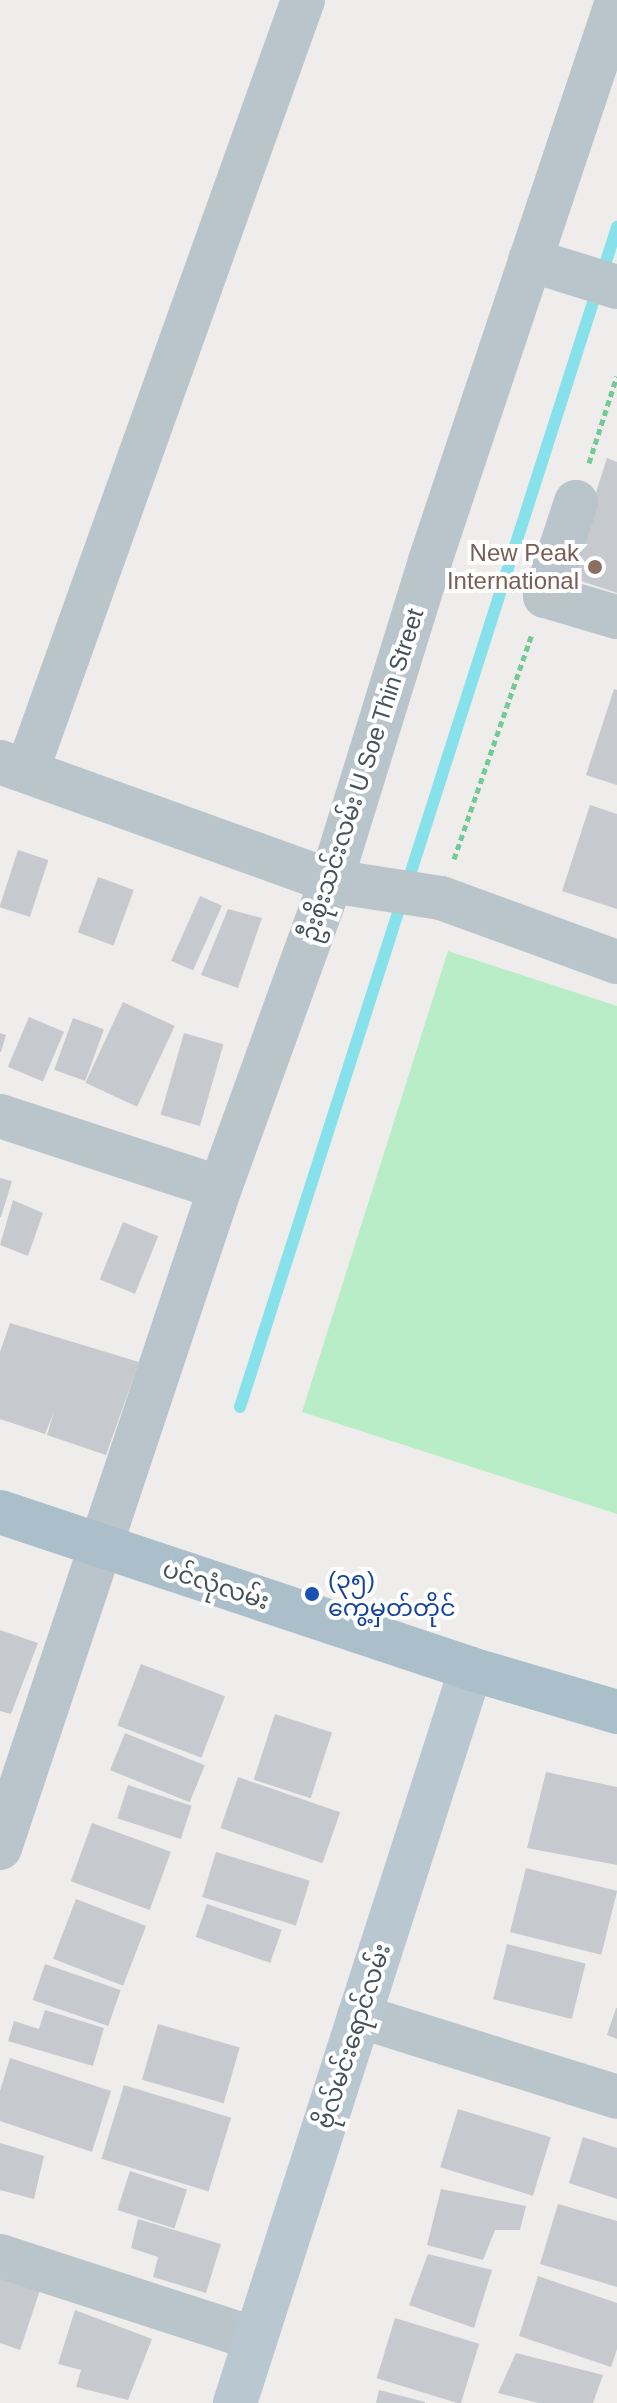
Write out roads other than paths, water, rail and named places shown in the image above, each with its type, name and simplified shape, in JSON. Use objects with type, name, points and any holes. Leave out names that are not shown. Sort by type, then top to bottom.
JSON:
[{"type":"main road","name":"ပင်လုံလမ်း","points":[[0,1512],[471,1669],[617,1712]]},
{"type":"street","points":[[303,0],[14,766],[331,881],[441,898],[617,962]]},
{"type":"street","name":"ဦးစိုးသင်းလမ်း U Soe Thin Street","points":[[0,1848],[220,1188],[331,881],[430,561],[617,1]]},
{"type":"street","points":[[530,260],[617,287]]},
{"type":"street","points":[[576,502],[545,596],[617,617]]},
{"type":"street","points":[[0,1116],[220,1188]]},
{"type":"street","name":"ဗိုလ်မင်းရောင်လမ်း","points":[[235,2403],[471,1669]]},
{"type":"street","points":[[359,2016],[617,2097]]},
{"type":"street","points":[[0,2256],[255,2339]]},
{"type":"waterway","points":[[240,1407],[617,227]]},
{"type":"place","name":"New Peak International","points":[[595,567]]},
{"type":"place","name":"(၃၅) ကွေ့မှတ်တိုင်","points":[[312,1594]]}]
